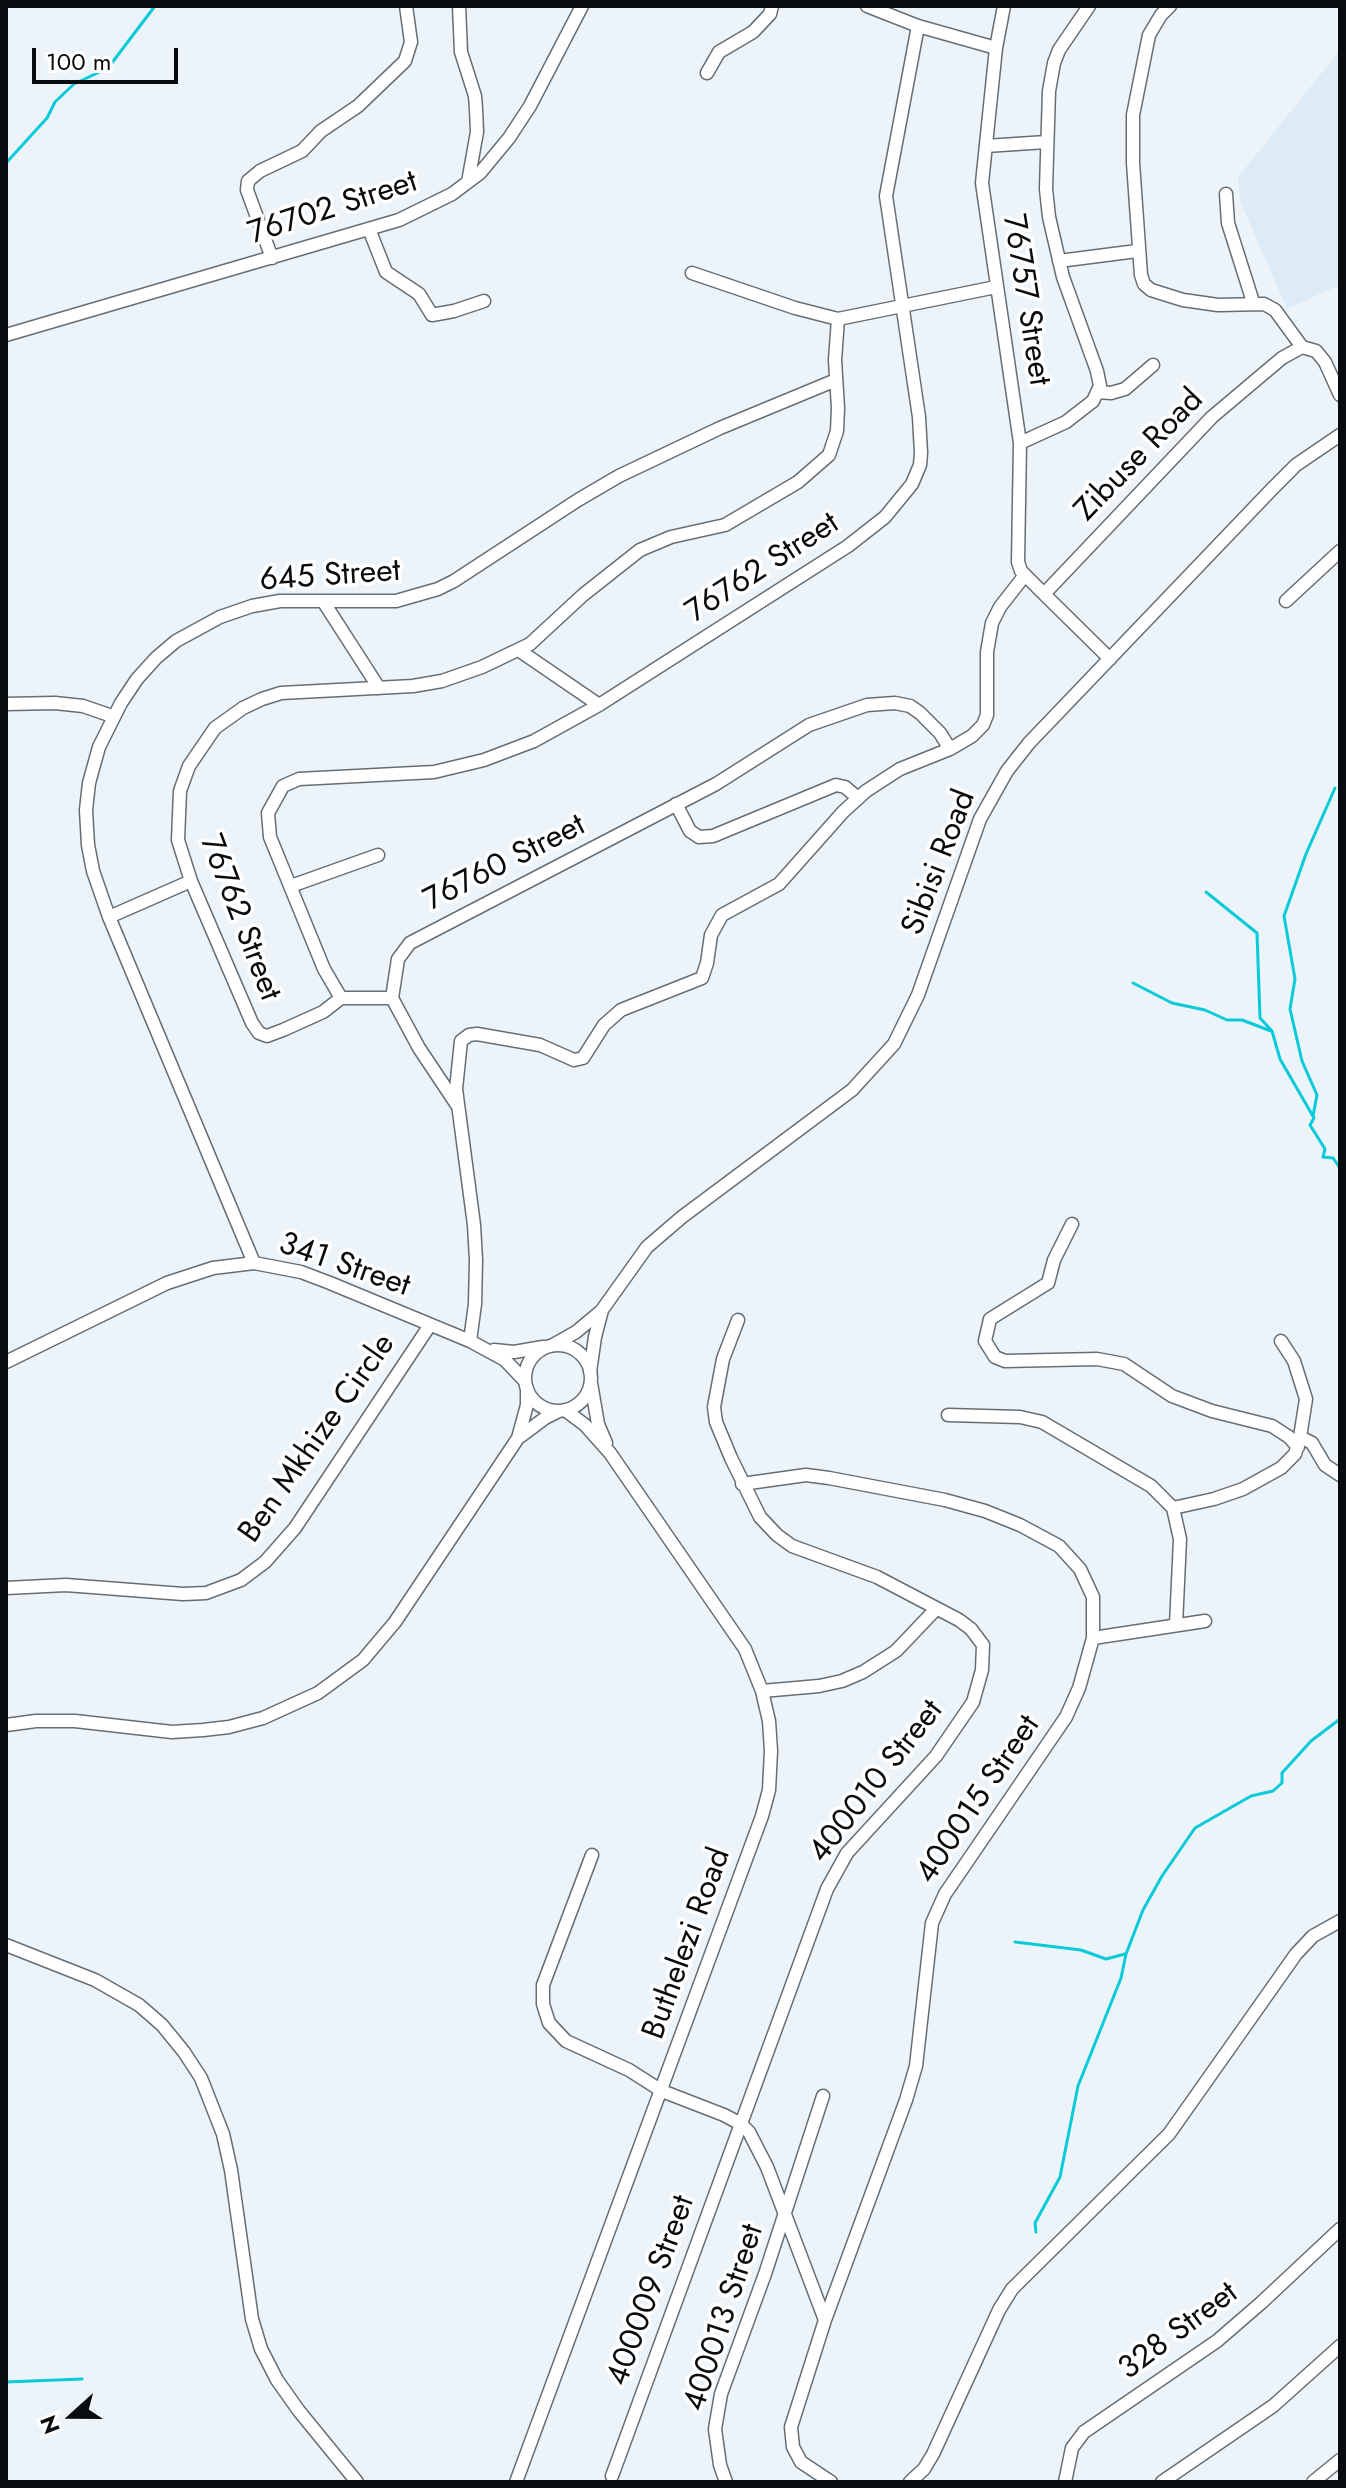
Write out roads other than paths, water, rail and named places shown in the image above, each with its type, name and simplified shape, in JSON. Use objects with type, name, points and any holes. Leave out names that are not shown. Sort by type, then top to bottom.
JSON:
[{"type":"street","points":[[272,258],[247,190],[248,181],[260,171],[302,151],[321,131],[358,106],[405,61],[411,42],[406,6]]},
{"type":"street","points":[[459,6],[461,52],[476,109],[477,132],[468,182]]},
{"type":"street","name":"76702 Street","points":[[6,335],[418,212],[468,182],[497,154],[520,123],[582,6]]},
{"type":"street","points":[[707,73],[719,52],[753,32],[770,14],[772,6]]},
{"type":"street","points":[[867,6],[918,26],[996,48]]},
{"type":"street","name":"76757 Street","points":[[1004,6],[996,48],[982,183],[1020,443],[1018,562],[1025,575]]},
{"type":"street","points":[[1020,443],[1066,422],[1086,407],[1098,392],[1097,371],[1074,313],[1049,217],[1046,142],[1054,63],[1059,50],[1089,6]]},
{"type":"street","points":[[1170,6],[1149,35],[1133,115],[1137,251],[1144,284],[1162,295],[1218,305],[1253,302],[1275,310],[1302,347],[1320,355],[1340,395]]},
{"type":"street","name":"76762 Street","points":[[838,319],[837,431],[829,455],[798,482],[725,525],[671,537],[640,550],[520,651],[442,681],[281,693],[243,708],[215,728],[189,766],[180,791],[178,840],[191,881],[259,1033],[267,1036],[283,1030],[323,1012],[341,998],[324,969],[270,837],[267,821],[277,792],[290,781],[434,772],[484,760],[534,741],[599,705],[848,546],[872,529],[912,484],[921,453],[904,306],[886,196],[918,26]]},
{"type":"street","points":[[986,146],[1046,142]]},
{"type":"street","points":[[1226,194],[1228,223],[1253,302]]},
{"type":"street","points":[[369,229],[386,272],[419,294],[432,315],[484,301]]},
{"type":"street","points":[[1059,261],[1137,251]]},
{"type":"street","points":[[692,273],[795,308],[838,319],[996,287]]},
{"type":"street","name":"Zibuse Road","points":[[1044,594],[1212,417],[1256,378],[1302,347]]},
{"type":"street","points":[[1098,392],[1111,393],[1125,389],[1153,365]]},
{"type":"street","name":"645 Street","points":[[254,1263],[109,917],[93,871],[86,810],[94,762],[112,716],[137,679],[156,658],[199,627],[252,606],[280,601],[396,601],[419,597],[454,581],[619,476],[720,428],[836,380]]},
{"type":"street","name":"Sibisi Road","points":[[549,1346],[576,1332],[602,1310],[629,1268],[659,1235],[852,1090],[894,1044],[918,995],[970,844],[991,796],[1029,743],[1296,465],[1340,435]]},
{"type":"street","points":[[1286,601],[1340,551]]},
{"type":"street","points":[[470,1341],[475,1304],[475,1237],[458,1108],[457,1069],[461,1041],[477,1034],[540,1045],[574,1060],[583,1058],[604,1025],[621,1010],[702,978],[711,935],[722,915],[779,884],[858,798],[900,769],[950,749],[972,736],[983,725],[987,715],[987,652],[992,623],[1000,607],[1025,575],[1110,659]]},
{"type":"street","points":[[323,601],[379,688]]},
{"type":"street","points":[[520,651],[599,705]]},
{"type":"street","name":"76760 Street","points":[[392,998],[398,959],[410,943],[716,784],[809,725],[881,702],[910,706],[930,721],[950,749]]},
{"type":"street","points":[[6,704],[83,706],[112,716]]},
{"type":"street","points":[[676,804],[690,831],[699,837],[713,836],[836,785],[845,787],[858,798]]},
{"type":"street","points":[[291,886],[378,855]]},
{"type":"street","points":[[109,917],[191,881]]},
{"type":"street","points":[[341,998],[392,998],[419,1048],[458,1108]]},
{"type":"street","points":[[1072,1224],[1059,1249],[1048,1283],[990,1319],[985,1341],[995,1357],[1005,1361],[1097,1359],[1124,1364],[1172,1396],[1212,1411],[1272,1426],[1299,1442],[1312,1443],[1325,1465],[1340,1475]]},
{"type":"street","name":"341 Street","points":[[6,1362],[167,1283],[213,1268],[254,1263],[301,1272],[470,1341],[505,1360],[526,1384]]},
{"type":"street","name":"Sibisi Road","points":[[590,1376],[602,1310]]},
{"type":"street","name":"400010 Street","points":[[738,1320],[723,1359],[714,1407],[716,1422],[742,1484],[766,1525],[792,1546],[877,1577],[936,1609],[971,1629],[983,1645],[982,1670],[973,1702],[936,1756],[837,1868],[741,2124]]},
{"type":"street","name":"Ben Mkhize Circle","points":[[6,1588],[66,1585],[183,1594],[206,1593],[241,1580],[265,1562],[295,1528],[430,1325]]},
{"type":"street","points":[[1173,1508],[1214,1499],[1258,1482],[1289,1461],[1299,1442],[1306,1399],[1294,1361],[1281,1341]]},
{"type":"street","points":[[6,1725],[75,1721],[172,1732],[203,1730],[263,1718],[318,1693],[363,1660],[395,1622],[518,1438],[527,1405],[530,1360],[549,1346],[562,1345],[580,1354],[590,1376],[583,1399],[545,1418],[518,1438]]},
{"type":"street","name":"341 Street","points":[[487,1349],[514,1352],[549,1346]]},
{"type":"street","name":"Buthelezi Road","points":[[590,1376],[598,1424],[610,1453]]},
{"type":"street","name":"Buthelezi Road","points":[[518,2479],[762,1816],[769,1790],[771,1751],[769,1721],[762,1691],[734,1631],[610,1453],[585,1425],[563,1410],[540,1405],[526,1384]]},
{"type":"street","points":[[948,1415],[1020,1417],[1042,1422],[1151,1486],[1173,1508],[1180,1539],[1176,1625]]},
{"type":"street","name":"400015 Street","points":[[742,1484],[806,1475],[945,1500],[1020,1525],[1059,1546],[1080,1569],[1093,1597],[1093,1638],[1079,1688],[1066,1717],[936,1909],[929,1936],[916,2066],[793,2413],[791,2437],[801,2462],[831,2482]]},
{"type":"street","points":[[762,1691],[819,1686],[863,1672],[896,1651],[936,1609]]},
{"type":"street","points":[[1093,1638],[1205,1621]]},
{"type":"street","points":[[592,1855],[543,1985],[545,2013],[556,2033],[566,2041],[629,2070],[662,2091],[741,2124],[760,2150],[825,2320]]},
{"type":"street","points":[[910,2482],[924,2469],[933,2454],[1002,2302],[1174,2128],[1296,1954],[1313,1936],[1340,1921]]},
{"type":"street","points":[[6,1945],[95,1980],[139,2005],[162,2025],[201,2078],[223,2134],[231,2170],[252,2319],[261,2349],[277,2380],[299,2411],[357,2482]]},
{"type":"street","name":"400013 Street","points":[[726,2482],[717,2448],[716,2415],[721,2394],[785,2216],[823,2096]]},
{"type":"street","name":"400009 Street","points":[[612,2476],[741,2124]]},
{"type":"street","name":"328 Street","points":[[1065,2482],[1072,2448],[1084,2432],[1217,2341],[1340,2229]]},
{"type":"street","points":[[1162,2482],[1273,2406],[1340,2346]]},
{"type":"street","points":[[1313,2482],[1340,2460]]},
{"type":"waterway","points":[[6,163],[47,118],[55,102],[74,84],[108,68],[155,6]]},
{"type":"waterway","points":[[1313,1116],[1317,1095],[1302,1061],[1290,1009],[1295,979],[1284,916],[1306,854],[1335,788]]},
{"type":"waterway","points":[[1206,892],[1257,933],[1260,1018],[1272,1031],[1280,1059],[1314,1118],[1310,1125],[1325,1149],[1323,1157],[1333,1158],[1340,1168]]},
{"type":"waterway","points":[[1133,983],[1172,1003],[1205,1010],[1227,1020],[1242,1020],[1271,1031]]},
{"type":"waterway","points":[[1036,2232],[1035,2223],[1060,2177],[1078,2086],[1121,1978],[1126,1954],[1143,1910],[1162,1876],[1195,1828],[1251,1796],[1273,1791],[1282,1783],[1282,1773],[1311,1741],[1340,1719]]},
{"type":"waterway","points":[[1015,1942],[1081,1950],[1106,1959],[1125,1954]]},
{"type":"waterway","points":[[6,2382],[82,2379]]}]
